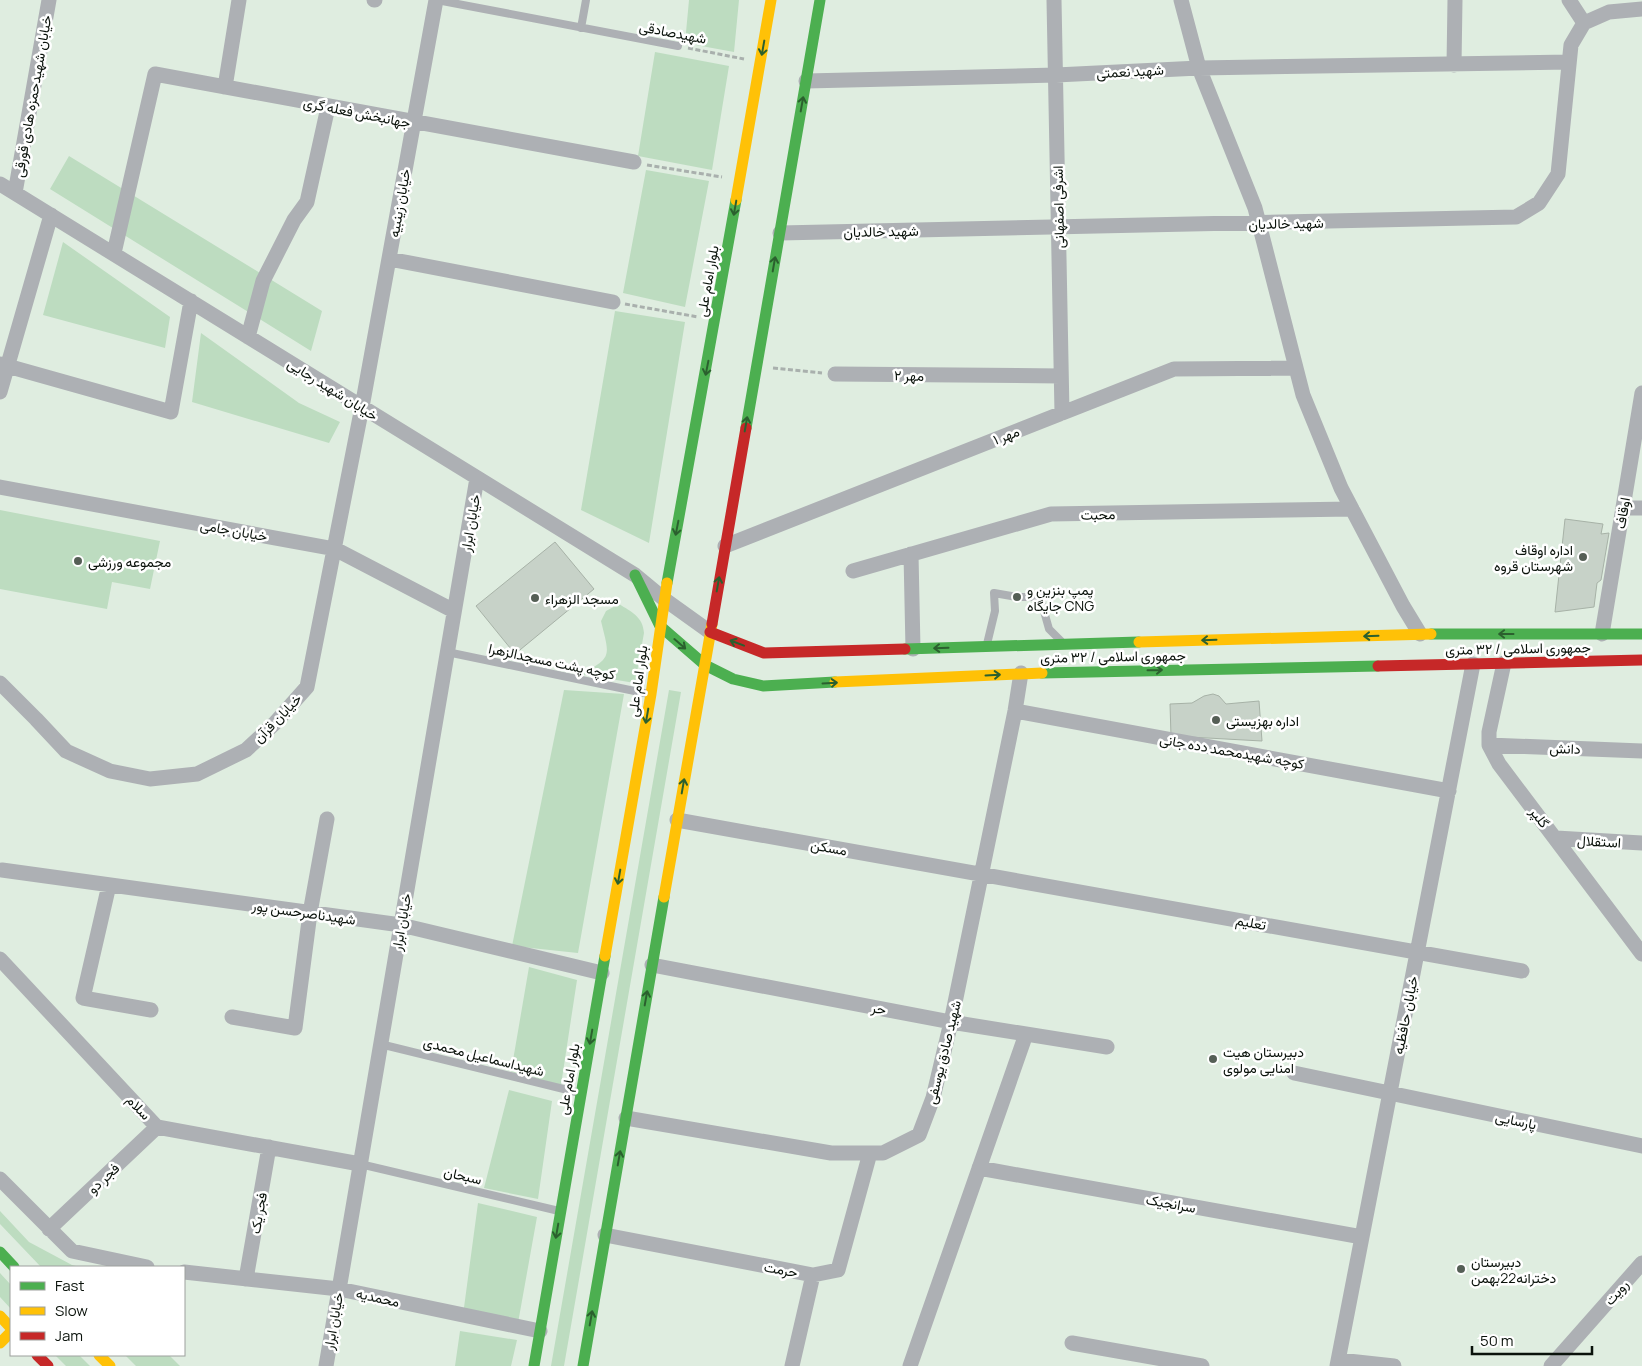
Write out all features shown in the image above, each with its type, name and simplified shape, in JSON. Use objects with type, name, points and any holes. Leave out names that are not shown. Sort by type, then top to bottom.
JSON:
[{"type":"main road","name":"بلوار امام علی","points":[[534,1366],[651,694],[664,599],[771,0]]},
{"type":"main road","points":[[584,1366],[605,1235],[820,0]]},
{"type":"main road","name":"جمهوری اسلامی / ۳۲ متری","points":[[635,575],[660,626],[705,666],[733,679],[763,686],[1021,673],[1642,660]]},
{"type":"main road","name":"جمهوری اسلامی / ۳۲ متری","points":[[710,632],[764,653],[1420,634],[1642,634]]},
{"type":"main road","points":[[0,1252],[13,1266]]},
{"type":"main road","points":[[0,1316],[10,1327]]},
{"type":"main road","points":[[0,1343],[10,1333]]},
{"type":"main road","points":[[38,1356],[48,1366]]},
{"type":"main road","points":[[100,1356],[110,1366]]},
{"type":"street","name":"خیابان شهیدحمزه هادی قورقی","points":[[14,192],[49,0]]},
{"type":"street","points":[[225,87],[239,0]]},
{"type":"street","name":"خیابان زینبیه","points":[[362,407],[436,0]]},
{"type":"street","name":"اشرفی اصفهانی","points":[[1054,0],[1062,413]]},
{"type":"street","points":[[1181,0],[1199,68],[1255,208],[1303,396],[1341,488],[1403,606],[1420,634]]},
{"type":"street","points":[[1454,65],[1455,0]]},
{"type":"street","points":[[1569,0],[1584,23],[1626,5],[1642,9]]},
{"type":"street","name":"شهید خالدیان","points":[[780,232],[1516,217],[1538,203],[1558,174],[1571,45],[1584,23]]},
{"type":"street","name":"شهید نعمتی","points":[[806,81],[1056,75],[1199,68],[1569,62]]},
{"type":"street","name":"جهانبخش فعله گری","points":[[114,254],[156,74],[634,162]]},
{"type":"street","points":[[248,337],[263,280],[294,220],[307,202],[328,107]]},
{"type":"street","name":"خیابان شهید رجایی","points":[[0,184],[635,575],[664,599],[710,632]]},
{"type":"street","points":[[0,392],[3,365],[51,215]]},
{"type":"street","points":[[389,259],[612,302]]},
{"type":"street","points":[[3,365],[171,412],[191,301]]},
{"type":"street","name":"مهر ۱","points":[[725,546],[1174,369],[1296,368]]},
{"type":"street","name":"مهر ۲","points":[[835,374],[1062,376]]},
{"type":"street","name":"اوقاف","points":[[1602,634],[1642,393]]},
{"type":"street","name":"خیابان قرآن","points":[[0,683],[66,751],[110,771],[150,779],[197,774],[246,750],[275,724],[307,687],[362,407]]},
{"type":"street","name":"خیابان ابرار","points":[[326,1366],[477,478]]},
{"type":"street","name":"خیابان جامی","points":[[0,487],[334,549],[454,611]]},
{"type":"street","points":[[1623,508],[1642,508]]},
{"type":"street","name":"محبت","points":[[853,571],[1051,514],[1352,509]]},
{"type":"street","points":[[911,554],[913,649]]},
{"type":"street","points":[[1489,745],[1489,732],[1504,663]]},
{"type":"street","name":"خیابان حافظیه","points":[[1338,1363],[1473,664]]},
{"type":"street","name":"شهید صادق یوسفی","points":[[626,1118],[831,1153],[883,1153],[919,1135],[933,1098],[951,1022],[1015,711],[1021,673]]},
{"type":"street","name":"کوچه شهیدمحمد دده جانی","points":[[1015,711],[1449,791]]},
{"type":"street","name":"دانش","points":[[1489,745],[1642,751]]},
{"type":"street","name":"گلپر","points":[[1489,745],[1499,764],[1642,953]]},
{"type":"street","points":[[232,1017],[295,1028],[310,913],[327,819]]},
{"type":"street","name":"مسکن","points":[[677,820],[980,874]]},
{"type":"street","name":"استقلال","points":[[1556,838],[1642,843]]},
{"type":"street","name":"شهیدناصرحسن پور","points":[[2,870],[401,925],[602,973]]},
{"type":"street","name":"تعلیم","points":[[980,874],[1522,971]]},
{"type":"street","points":[[109,885],[83,998],[151,1010]]},
{"type":"street","name":"سلام","points":[[0,958],[157,1127],[360,1164]]},
{"type":"street","name":"حر","points":[[652,965],[951,1022],[1107,1048]]},
{"type":"street","points":[[910,1366],[1026,1034]]},
{"type":"street","name":"پارسایی","points":[[1294,1073],[1642,1146]]},
{"type":"street","name":"فجر دو","points":[[49,1229],[157,1127]]},
{"type":"street","name":"فجر یک","points":[[246,1279],[270,1147]]},
{"type":"street","name":"حرمت","points":[[605,1235],[813,1275],[838,1270],[870,1153]]},
{"type":"street","name":"سرانجیک","points":[[980,1168],[1362,1237]]},
{"type":"street","points":[[0,1179],[72,1251],[142,1266]]},
{"type":"street","name":"رویت","points":[[1551,1366],[1642,1263]]},
{"type":"street","name":"محمدیه","points":[[185,1272],[339,1289],[540,1331]]},
{"type":"street","points":[[792,1366],[813,1275]]},
{"type":"street","points":[[1072,1343],[1202,1366]]},
{"type":"street","points":[[1338,1363],[1394,1366]]},
{"type":"lane","name":"شهیدصادقی","points":[[436,0],[678,46]]},
{"type":"lane","points":[[581,28],[586,0]]},
{"type":"lane","points":[[987,647],[995,611],[994,593],[1017,597],[1040,597],[1049,629],[1064,644]]},
{"type":"lane","name":"کوچه پشت مسجدالزهرا","points":[[447,652],[651,694]]},
{"type":"lane","name":"شهیداسماعیل محمدی","points":[[380,1044],[581,1093]]},
{"type":"lane","name":"سبحان","points":[[360,1164],[560,1211]]},
{"type":"path","name":"شهیدصادقی","points":[[678,46],[760,62]]},
{"type":"path","points":[[634,162],[740,180]]},
{"type":"path","points":[[612,302],[715,320]]},
{"type":"path","points":[[756,366],[835,374]]},
{"type":"green space","points":[[689,0],[739,0],[734,52],[685,43]]},
{"type":"green space","points":[[655,52],[729,66],[712,170],[638,156]]},
{"type":"green space","points":[[69,156],[322,311],[311,351],[50,189]]},
{"type":"green space","points":[[646,170],[709,181],[685,307],[623,293]]},
{"type":"green space","points":[[63,242],[170,317],[165,348],[43,315]]},
{"type":"green space","points":[[615,311],[685,322],[649,543],[581,510]]},
{"type":"green space","points":[[201,333],[299,403],[340,422],[329,443],[192,402]]},
{"type":"green space","name":"مجموعه ورزشی","points":[[0,510],[160,541],[150,589],[112,582],[107,609],[0,589]]},
{"type":"green space","points":[[619,604],[636,616],[643,627],[644,633],[635,683],[580,674],[599,664],[604,659],[607,648],[601,621],[606,611]]},
{"type":"green space","points":[[564,690],[624,694],[578,953],[512,946]]},
{"type":"green space","points":[[669,690],[681,692],[564,1366],[551,1366]]},
{"type":"green space","points":[[529,967],[577,980],[561,1085],[511,1072]]},
{"type":"green space","points":[[509,1090],[552,1101],[538,1199],[484,1188]]},
{"type":"green space","points":[[478,1203],[537,1217],[518,1323],[463,1315]]},
{"type":"green space","points":[[0,1211],[29,1242],[76,1266],[40,1266],[0,1224]]},
{"type":"green space","points":[[0,1273],[10,1284],[10,1308],[0,1297]]},
{"type":"green space","points":[[460,1331],[517,1340],[511,1366],[455,1366]]},
{"type":"green space","points":[[56,1356],[80,1356],[90,1366],[66,1366]]},
{"type":"green space","points":[[126,1356],[170,1356],[180,1366],[136,1366]]},
{"type":"building","name":"اداره اوقاف شهرستان قروه","points":[[1565,519],[1603,524],[1601,534],[1609,533],[1601,580],[1597,583],[1594,607],[1555,612]]},
{"type":"building","name":"مسجد الزهراء","points":[[555,542],[594,589],[515,654],[476,606]]},
{"type":"building","name":"اداره بهزیستی","points":[[1213,694],[1219,696],[1226,704],[1259,701],[1262,741],[1171,736],[1170,704],[1192,703],[1204,696]]},
{"type":"traffic: fast","points":[[746,428],[820,0]]},
{"type":"traffic: fast","points":[[667,583],[736,200]]},
{"type":"traffic: fast","points":[[635,575],[660,626],[705,665],[733,679],[763,686],[835,682]]},
{"type":"traffic: fast","points":[[1431,634],[1642,634]]},
{"type":"traffic: fast","points":[[905,649],[1139,642]]},
{"type":"traffic: fast","points":[[1042,673],[1378,666]]},
{"type":"traffic: fast","points":[[583,1366],[664,897]]},
{"type":"traffic: fast","points":[[534,1366],[605,956]]},
{"type":"traffic: fast","points":[[0,1252],[13,1266]]},
{"type":"traffic: slow","points":[[736,200],[771,0]]},
{"type":"traffic: slow","points":[[605,956],[651,694],[667,583]]},
{"type":"traffic: slow","points":[[664,897],[712,624]]},
{"type":"traffic: slow","points":[[1139,642],[1431,634]]},
{"type":"traffic: slow","points":[[835,682],[1042,673]]},
{"type":"traffic: slow","points":[[0,1316],[10,1327]]},
{"type":"traffic: slow","points":[[0,1343],[10,1333]]},
{"type":"traffic: slow","points":[[100,1356],[110,1366]]},
{"type":"traffic: jam","points":[[712,624],[746,428]]},
{"type":"traffic: jam","points":[[710,632],[764,653],[905,649]]},
{"type":"traffic: jam","points":[[1378,666],[1642,660]]},
{"type":"traffic: jam","points":[[38,1356],[48,1366]]},
{"type":"place","name":"اداره اوقاف شهرستان قروه","points":[[1583,557]]},
{"type":"place","name":"مجموعه ورزشی","points":[[78,561]]},
{"type":"place","name":"پمپ بنزین و جایگاه CNG","points":[[1017,597]]},
{"type":"place","name":"مسجد الزهراء","points":[[535,598]]},
{"type":"place","name":"اداره بهزیستی","points":[[1216,720]]},
{"type":"place","name":"دبیرستان هیت امنایی مولوی","points":[[1213,1059]]},
{"type":"place","name":"دبیرستان دخترانه22بهمن","points":[[1461,1269]]}]
